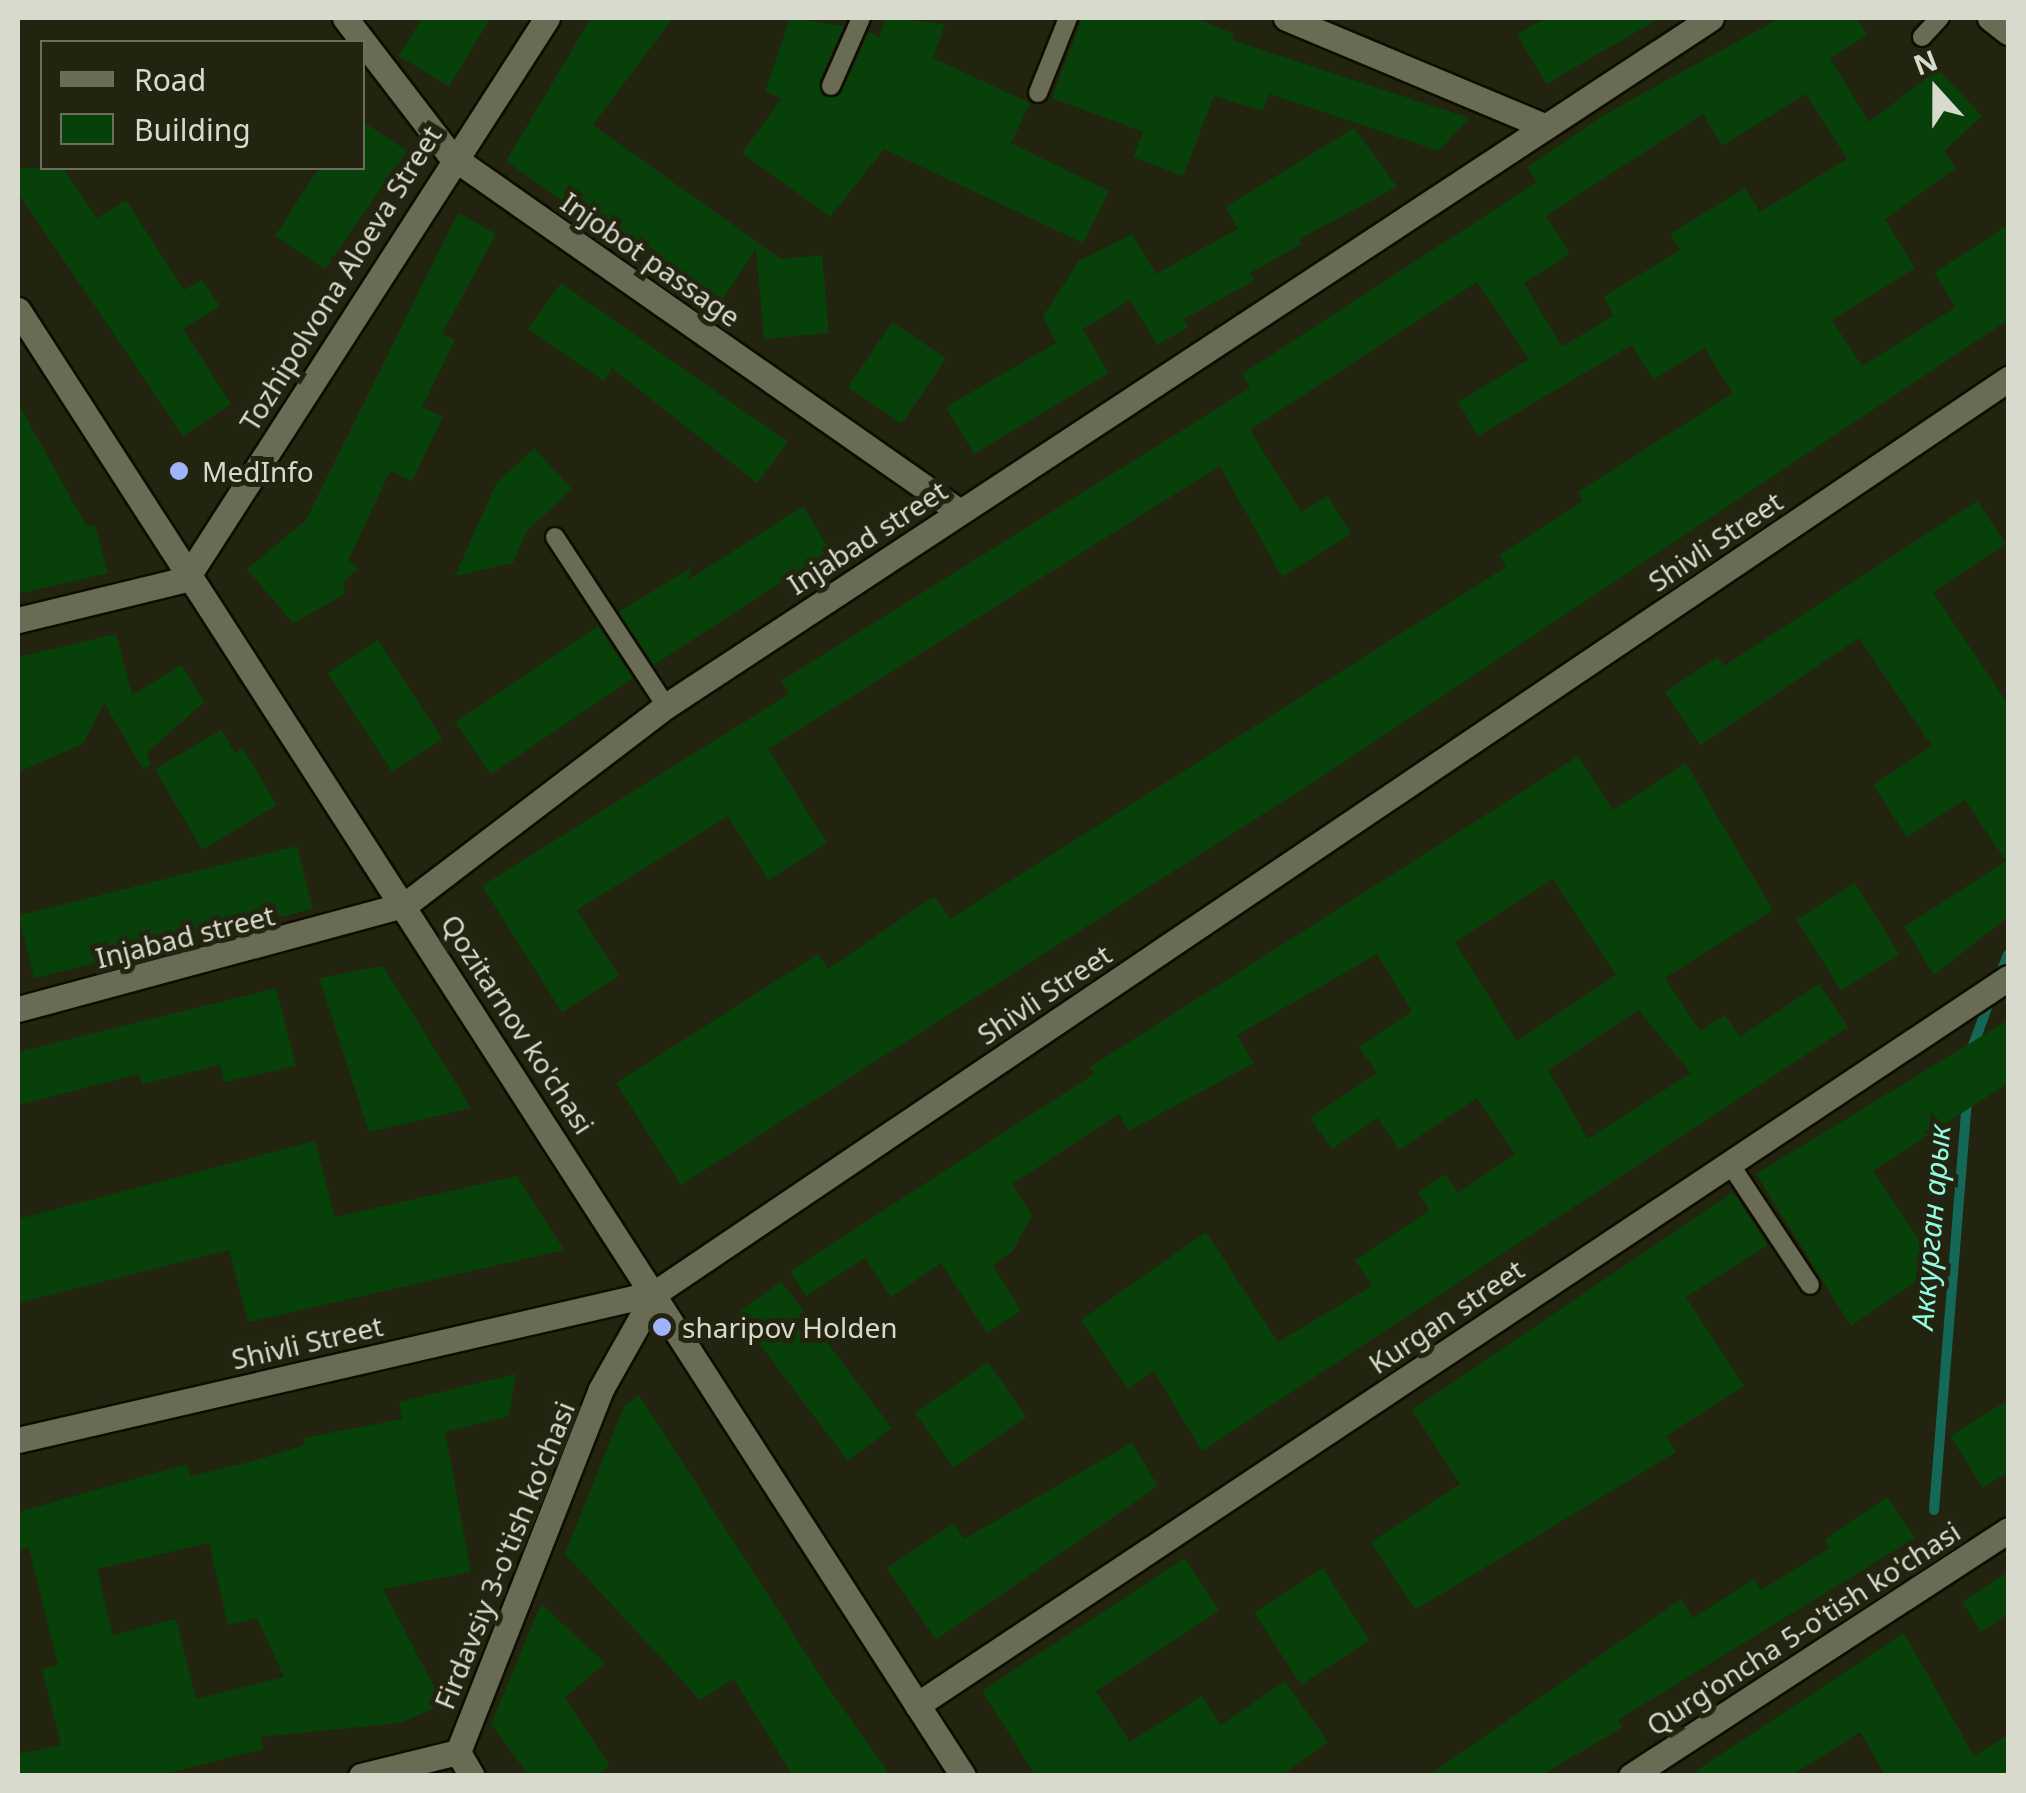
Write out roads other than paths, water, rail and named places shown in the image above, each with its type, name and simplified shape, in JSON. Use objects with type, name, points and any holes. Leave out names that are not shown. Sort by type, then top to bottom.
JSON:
[{"type":"street","name":"Injobot passage","points":[[345,18],[362,40]]},
{"type":"street","name":"Tozhipolvona Aloeva Street","points":[[186,580],[451,156],[547,18]]},
{"type":"street","points":[[1286,18],[1539,124]]},
{"type":"street","name":"Injаbаd street","points":[[18,1009],[406,904],[666,706],[1539,124],[1710,18]]},
{"type":"street","points":[[1990,18],[2008,32]]},
{"type":"street","name":"Injobot passage","points":[[365,44],[451,156],[960,512]]},
{"type":"street","name":"Qozitarnov ko'chasi","points":[[18,310],[186,580],[406,904],[963,1776]]},
{"type":"street","name":"Shivli Street","points":[[18,1440],[655,1293],[2008,379]]},
{"type":"street","points":[[18,620],[186,580]]},
{"type":"street","name":"Kurgan street","points":[[918,1705],[2008,978]]},
{"type":"street","name":"Firdavsiy 3-o'tish ko'chasi","points":[[361,1776],[458,1752],[602,1389],[655,1293]]},
{"type":"street","name":"Qurg'oncha 5-o'tish ko'chasi","points":[[1631,1776],[2008,1530]]},
{"type":"street","points":[[458,1752],[472,1776]]},
{"type":"lane","points":[[831,86],[862,18]]},
{"type":"lane","points":[[1038,92],[1068,18]]},
{"type":"lane","points":[[1922,37],[1940,18]]},
{"type":"lane","points":[[556,537],[666,706]]},
{"type":"lane","points":[[1730,1164],[1810,1285]]},
{"type":"waterway","name":"Аккурган арык","points":[[1999,977],[2008,955]]},
{"type":"waterway","name":"Аккурган арык","points":[[1971,1051],[1991,997]]},
{"type":"waterway","name":"Аккурган арык","points":[[1934,1510],[1967,1098]]},
{"type":"place","name":"MedInfo","points":[[179,471]]},
{"type":"place","name":"sharipov Holden","points":[[662,1327]]}]
